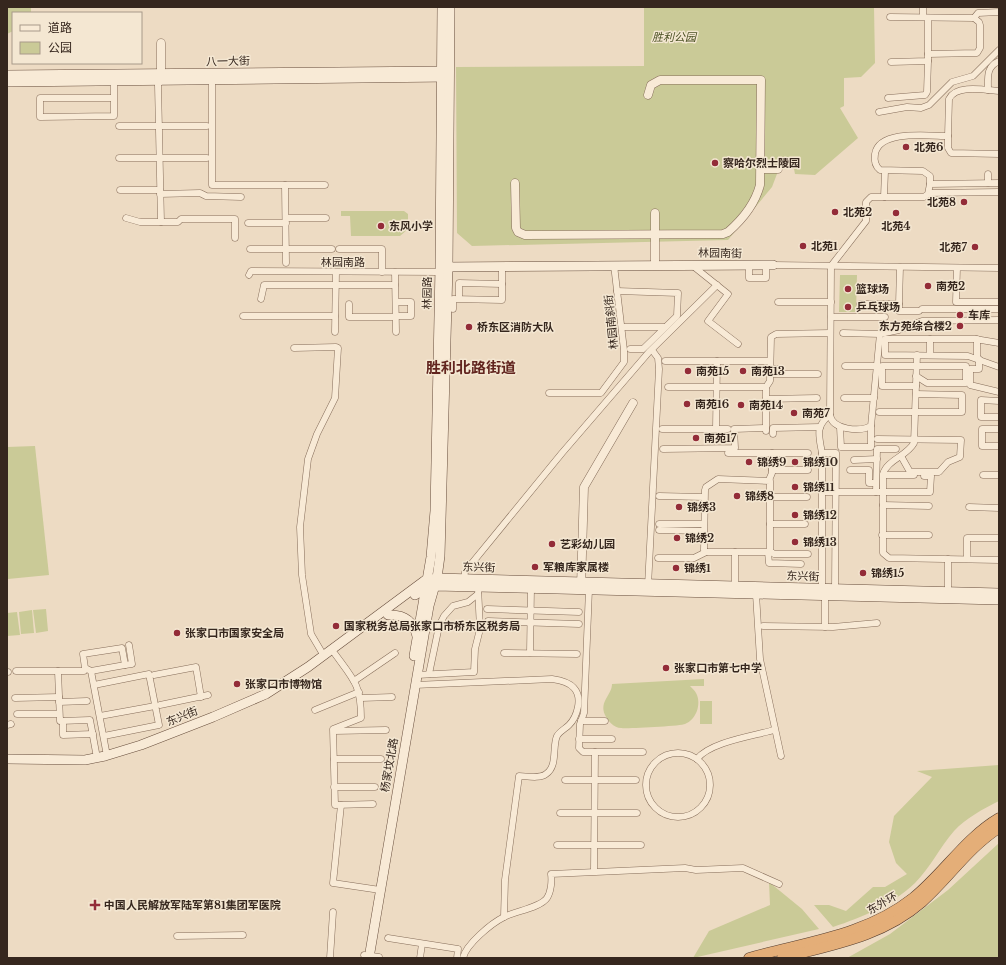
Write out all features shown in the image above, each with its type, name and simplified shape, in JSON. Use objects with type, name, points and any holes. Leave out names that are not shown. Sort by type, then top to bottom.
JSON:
[{"type":"highway","name":"东外环","points":[[749,958],[845,934],[894,910],[913,898],[980,831],[999,818]]},
{"type":"highway","name":"东外环","points":[[782,958],[848,942],[892,924],[922,902],[979,842],[999,828]]},
{"type":"main road","name":"林园路","points":[[431,583],[442,516],[445,74],[442,7]]},
{"type":"main road","name":"林园路","points":[[445,74],[450,7]]},
{"type":"main road","name":"八一大街","points":[[7,75],[161,77],[445,74]]},
{"type":"main road","name":"八一大街","points":[[7,82],[114,81],[161,77],[214,80],[445,74]]},
{"type":"main road","name":"林园南街","points":[[443,269],[614,265],[770,265]]},
{"type":"main road","name":"林园路","points":[[431,583],[443,269]]},
{"type":"main road","points":[[413,590],[424,576],[431,562]]},
{"type":"main road","name":"东兴街","points":[[7,759],[59,760],[108,756],[148,742],[266,694],[329,656],[413,590],[431,583],[464,578],[583,586],[823,593]]},
{"type":"main road","name":"东兴街","points":[[7,764],[84,765],[143,750],[225,718],[271,697],[431,583],[478,590],[583,586]]},
{"type":"main road","name":"杨家坟北路","points":[[366,957],[417,638],[431,583]]},
{"type":"main road","name":"杨家坟北路","points":[[377,890],[417,675],[431,583]]},
{"type":"main road","name":"东兴街","points":[[735,590],[756,594],[835,592],[948,595],[999,593]]},
{"type":"main road","name":"东兴街","points":[[948,595],[999,600]]},
{"type":"main road","points":[[388,615],[398,615],[409,620],[413,624],[417,638]]},
{"type":"street","points":[[924,7],[926,17],[928,58],[926,93],[934,101]]},
{"type":"street","points":[[890,17],[926,17],[999,12]]},
{"type":"street","points":[[976,13],[980,25],[978,52],[986,62]]},
{"type":"street","points":[[161,43],[161,77],[158,85],[161,222]]},
{"type":"street","points":[[879,112],[907,107],[921,108],[934,101],[952,82],[973,76],[999,50]]},
{"type":"street","points":[[891,62],[975,54],[978,52]]},
{"type":"street","points":[[988,90],[988,72],[991,65],[999,61]]},
{"type":"street","points":[[214,80],[216,156]]},
{"type":"street","points":[[214,80],[212,185],[326,185]]},
{"type":"street","points":[[515,184],[516,228],[520,233],[525,235],[723,234],[728,232],[754,202],[760,185],[761,80],[660,80],[651,85],[648,95]]},
{"type":"street","points":[[114,81],[114,98],[114,116],[40,116],[40,98],[114,98]]},
{"type":"street","points":[[999,90],[964,90],[956,91],[951,95],[949,99],[948,136],[948,148],[951,153],[999,154]]},
{"type":"street","points":[[888,98],[922,96],[926,93]]},
{"type":"street","points":[[119,126],[207,126]]},
{"type":"street","points":[[929,192],[930,176],[923,171],[885,171],[876,167],[875,152],[882,142],[894,137],[948,136]]},
{"type":"street","points":[[119,158],[207,158]]},
{"type":"street","points":[[761,170],[778,169]]},
{"type":"street","points":[[884,197],[885,171]]},
{"type":"street","points":[[988,174],[988,184]]},
{"type":"street","points":[[930,184],[999,183]]},
{"type":"street","points":[[285,185],[286,263]]},
{"type":"street","points":[[120,190],[200,193],[206,196],[240,197]]},
{"type":"street","points":[[871,426],[867,428],[840,427],[831,421],[830,416],[831,266],[866,221],[868,198],[918,198],[929,192],[999,192]]},
{"type":"street","points":[[655,212],[655,265]]},
{"type":"street","points":[[126,218],[140,222],[178,222],[182,219],[235,219],[235,238]]},
{"type":"street","points":[[248,223],[326,218]]},
{"type":"street","points":[[250,249],[382,249],[382,272]]},
{"type":"street","name":"林园南斜街","points":[[549,393],[601,393],[624,362],[622,327],[614,265]]},
{"type":"street","points":[[692,265],[728,294],[708,321],[738,344]]},
{"type":"street","name":"林园南街","points":[[770,265],[999,268]]},
{"type":"street","points":[[453,308],[453,299],[502,300],[502,267]]},
{"type":"street","points":[[900,267],[900,311],[999,309]]},
{"type":"street","points":[[957,268],[956,302],[999,302]]},
{"type":"street","name":"林园南路","points":[[249,275],[250,271],[395,272],[443,269]]},
{"type":"street","points":[[335,332],[337,285],[336,272]]},
{"type":"street","points":[[395,272],[396,332]]},
{"type":"street","points":[[459,296],[459,283],[502,284]]},
{"type":"street","points":[[261,299],[264,285],[395,285]]},
{"type":"street","points":[[464,578],[465,572],[468,568],[552,465],[652,350],[717,285]]},
{"type":"street","points":[[618,291],[678,293],[677,316],[643,349],[630,349]]},
{"type":"street","points":[[349,304],[349,317],[411,316],[411,302],[396,302]]},
{"type":"street","points":[[778,302],[831,302]]},
{"type":"street","points":[[860,304],[900,304]]},
{"type":"street","points":[[243,316],[335,316]]},
{"type":"street","points":[[831,317],[885,317]]},
{"type":"street","points":[[843,333],[880,334],[900,330],[922,321],[999,320]]},
{"type":"street","points":[[622,327],[665,327]]},
{"type":"street","points":[[668,387],[766,387],[770,384],[770,339],[773,335],[830,333]]},
{"type":"street","points":[[840,427],[841,447],[871,447],[871,426],[880,334]]},
{"type":"street","points":[[999,343],[977,339],[885,339],[885,356],[968,356],[999,366]]},
{"type":"street","points":[[930,339],[930,356]]},
{"type":"street","points":[[977,339],[980,369],[970,369],[970,384],[999,392]]},
{"type":"street","points":[[294,348],[338,348],[335,398],[317,434],[308,459],[300,527],[302,575],[311,634],[329,656],[354,681],[360,695],[361,718],[333,729],[335,805],[373,804]]},
{"type":"street","points":[[648,587],[653,459],[659,369],[658,358],[652,350]]},
{"type":"street","points":[[917,355],[914,440],[912,447],[885,468],[883,475],[883,552],[889,558],[999,560]]},
{"type":"street","points":[[665,361],[770,361]]},
{"type":"street","points":[[716,429],[717,361]]},
{"type":"street","points":[[845,366],[877,366]]},
{"type":"street","points":[[916,376],[927,383],[966,383],[966,366],[882,366],[882,386],[916,386]]},
{"type":"street","points":[[770,372],[779,369]]},
{"type":"street","points":[[770,372],[818,374]]},
{"type":"street","points":[[663,449],[735,448],[734,430],[766,429],[766,387]]},
{"type":"street","points":[[880,412],[962,412],[962,395],[916,394]]},
{"type":"street","points":[[766,399],[817,398]]},
{"type":"street","points":[[844,398],[874,398]]},
{"type":"street","points":[[999,401],[981,400],[981,417],[999,417]]},
{"type":"street","points":[[633,403],[584,487],[584,713],[581,721],[579,741],[580,750],[595,752],[643,752]]},
{"type":"street","points":[[824,627],[822,453],[820,424],[830,416]]},
{"type":"street","points":[[773,434],[773,428],[820,427]]},
{"type":"street","points":[[662,429],[728,429]]},
{"type":"street","points":[[999,429],[982,429],[982,446],[999,446]]},
{"type":"street","points":[[877,439],[960,440],[960,457],[948,462],[939,472],[910,472],[901,456]]},
{"type":"street","points":[[876,492],[875,483],[877,449],[896,449]]},
{"type":"street","points":[[728,453],[808,453]]},
{"type":"street","points":[[772,453],[772,470],[769,480],[769,563],[801,564]]},
{"type":"street","points":[[822,453],[836,453],[835,592]]},
{"type":"street","points":[[854,460],[877,459]]},
{"type":"street","points":[[772,470],[808,470]]},
{"type":"street","points":[[850,470],[869,470],[869,483],[875,483]]},
{"type":"street","points":[[822,492],[930,492],[931,476],[883,475]]},
{"type":"street","points":[[983,475],[999,475]]},
{"type":"street","points":[[706,552],[703,548],[703,531],[704,497],[706,487],[718,479],[769,480]]},
{"type":"street","points":[[660,496],[704,497]]},
{"type":"street","points":[[770,497],[807,497]]},
{"type":"street","points":[[882,506],[929,506]]},
{"type":"street","points":[[969,507],[999,508]]},
{"type":"street","points":[[703,531],[659,527],[704,524]]},
{"type":"street","points":[[770,524],[805,524]]},
{"type":"street","points":[[882,535],[929,535]]},
{"type":"street","points":[[967,559],[967,538],[999,538]]},
{"type":"street","points":[[658,558],[694,558],[706,552],[769,552],[774,554],[808,554]]},
{"type":"street","points":[[735,552],[735,590]]},
{"type":"street","points":[[948,559],[948,595]]},
{"type":"street","points":[[530,653],[531,588]]},
{"type":"street","points":[[429,674],[439,626],[444,616],[453,606],[468,602],[478,590]]},
{"type":"street","points":[[417,675],[474,672],[475,649],[480,629],[478,590]]},
{"type":"street","points":[[756,594],[760,660],[774,730],[781,756]]},
{"type":"street","points":[[486,609],[579,612]]},
{"type":"street","points":[[488,621],[579,624]]},
{"type":"street","points":[[763,626],[824,627],[877,623]]},
{"type":"street","points":[[125,665],[122,648],[83,654],[85,668],[91,671],[132,664],[129,646]]},
{"type":"street","points":[[504,652],[578,654]]},
{"type":"street","points":[[354,681],[395,653]]},
{"type":"street","points":[[100,716],[205,696],[196,667],[154,675]]},
{"type":"street","points":[[16,671],[84,671]]},
{"type":"street","points":[[58,671],[60,721],[90,720],[97,758]]},
{"type":"street","points":[[91,671],[108,756]]},
{"type":"street","points":[[94,685],[149,674],[158,706],[159,724],[104,736]]},
{"type":"street","points":[[415,685],[552,679],[574,687],[577,693],[578,707],[576,714],[569,725],[557,735],[550,769],[546,774],[540,776],[519,776],[505,880],[504,917]]},
{"type":"street","points":[[315,710],[360,695],[392,697]]},
{"type":"street","points":[[16,698],[87,701]]},
{"type":"street","points":[[17,714],[59,714]]},
{"type":"street","points":[[63,721],[63,735],[93,734]]},
{"type":"street","points":[[581,721],[605,721]]},
{"type":"street","points":[[333,731],[386,730]]},
{"type":"street","points":[[697,759],[700,755],[712,747],[774,730]]},
{"type":"street","points":[[579,741],[612,739]]},
{"type":"street","points":[[579,741],[586,743]]},
{"type":"street","points":[[594,871],[595,752]]},
{"type":"street","points":[[680,753],[697,759],[706,769],[710,779],[708,799],[702,808],[688,816],[673,817],[663,814],[655,807],[649,798],[647,782],[652,767],[660,759],[669,755],[680,753]]},
{"type":"street","points":[[334,759],[381,759]]},
{"type":"street","points":[[565,780],[636,780]]},
{"type":"street","points":[[334,787],[375,787]]},
{"type":"street","points":[[341,805],[333,883],[377,890]]},
{"type":"street","points":[[560,813],[637,813]]},
{"type":"street","points":[[557,845],[641,845]]},
{"type":"street","points":[[463,958],[464,953],[482,933],[504,917],[541,904],[547,898],[552,881],[551,874],[594,871],[743,868],[779,884]]},
{"type":"street","points":[[330,958],[333,912]]},
{"type":"street","points":[[178,936],[243,935]]},
{"type":"street","points":[[388,938],[458,949],[457,958]]},
{"type":"street","points":[[420,958],[422,944]]},
{"type":"street","points":[[366,957],[382,958]]},
{"type":"green space","points":[[7,7],[31,7],[31,12],[12,12],[12,32],[7,34]]},
{"type":"green space","name":"察哈尔烈士陵园","points":[[644,7],[874,7],[875,63],[861,77],[844,78],[844,106],[840,108],[858,138],[815,175],[795,174],[794,169],[780,166],[772,187],[728,240],[472,246],[457,233],[456,67],[644,66]]},
{"type":"green space","points":[[341,211],[404,211],[408,214],[408,229],[400,236],[351,236],[350,216],[341,216]]},
{"type":"green space","name":"篮球场","points":[[840,275],[857,275],[856,312],[839,312]]},
{"type":"green space","points":[[35,446],[49,575],[8,579],[7,447]]},
{"type":"green space","points":[[46,609],[48,631],[36,633],[33,610]]},
{"type":"green space","points":[[32,610],[34,633],[21,634],[19,612]]},
{"type":"green space","points":[[17,612],[20,635],[7,636],[7,613]]},
{"type":"green space","points":[[704,679],[704,686],[690,686],[696,692],[698,697],[698,707],[692,719],[685,724],[674,726],[621,728],[612,724],[605,715],[604,706],[612,684]]},
{"type":"green space","points":[[700,701],[712,701],[712,724],[700,724]]},
{"type":"green space","points":[[999,765],[999,801],[975,814],[959,826],[915,883],[897,898],[877,910],[833,927],[814,905],[829,905],[846,911],[873,887],[885,887],[907,874],[896,863],[889,842],[894,816],[932,777],[917,771]]},
{"type":"green space","points":[[999,843],[999,958],[847,958],[890,934],[948,890]]},
{"type":"green space","points":[[769,882],[802,909],[819,929],[693,958],[709,931],[770,905]]},
{"type":"place","name":"北苑6","points":[[906,147]]},
{"type":"place","name":"察哈尔烈士陵园","points":[[715,163]]},
{"type":"place","name":"北苑8","points":[[964,202]]},
{"type":"place","name":"北苑2","points":[[835,212]]},
{"type":"place","name":"北苑4","points":[[896,213]]},
{"type":"place","name":"东风小学","points":[[381,226]]},
{"type":"place","name":"北苑1","points":[[803,246]]},
{"type":"place","name":"北苑7","points":[[975,247]]},
{"type":"place","name":"南苑2","points":[[928,286]]},
{"type":"place","name":"篮球场","points":[[848,289]]},
{"type":"place","name":"乒乓球场","points":[[848,307]]},
{"type":"place","name":"车库","points":[[960,315]]},
{"type":"place","name":"东方苑综合楼2","points":[[960,326]]},
{"type":"place","name":"桥东区消防大队","points":[[469,327]]},
{"type":"place","name":"南苑15","points":[[688,371]]},
{"type":"place","name":"南苑13","points":[[743,371]]},
{"type":"place","name":"南苑16","points":[[687,404]]},
{"type":"place","name":"南苑14","points":[[741,405]]},
{"type":"place","name":"南苑7","points":[[794,413]]},
{"type":"place","name":"南苑17","points":[[696,438]]},
{"type":"place","name":"锦绣9","points":[[749,462]]},
{"type":"place","name":"锦绣10","points":[[795,462]]},
{"type":"place","name":"锦绣11","points":[[795,487]]},
{"type":"place","name":"锦绣8","points":[[737,496]]},
{"type":"place","name":"锦绣3","points":[[679,507]]},
{"type":"place","name":"锦绣12","points":[[795,515]]},
{"type":"place","name":"锦绣2","points":[[677,538]]},
{"type":"place","name":"锦绣13","points":[[795,542]]},
{"type":"place","name":"艺彩幼儿园","points":[[552,544]]},
{"type":"place","name":"军粮库家属楼","points":[[535,567]]},
{"type":"place","name":"锦绣1","points":[[676,568]]},
{"type":"place","name":"锦绣15","points":[[863,573]]},
{"type":"place","name":"国家税务总局张家口市桥东区税务局","points":[[336,626]]},
{"type":"place","name":"张家口市国家安全局","points":[[177,633]]},
{"type":"place","name":"张家口市第七中学","points":[[666,668]]},
{"type":"place","name":"张家口市博物馆","points":[[237,684]]},
{"type":"place","name":"中国人民解放军陆军第81集团军医院","points":[[95,905]]},
{"type":"district","name":"胜利北路街道","points":[[471,368]]},
{"type":"park label","name":"胜利公园","points":[[674,37]]}]
